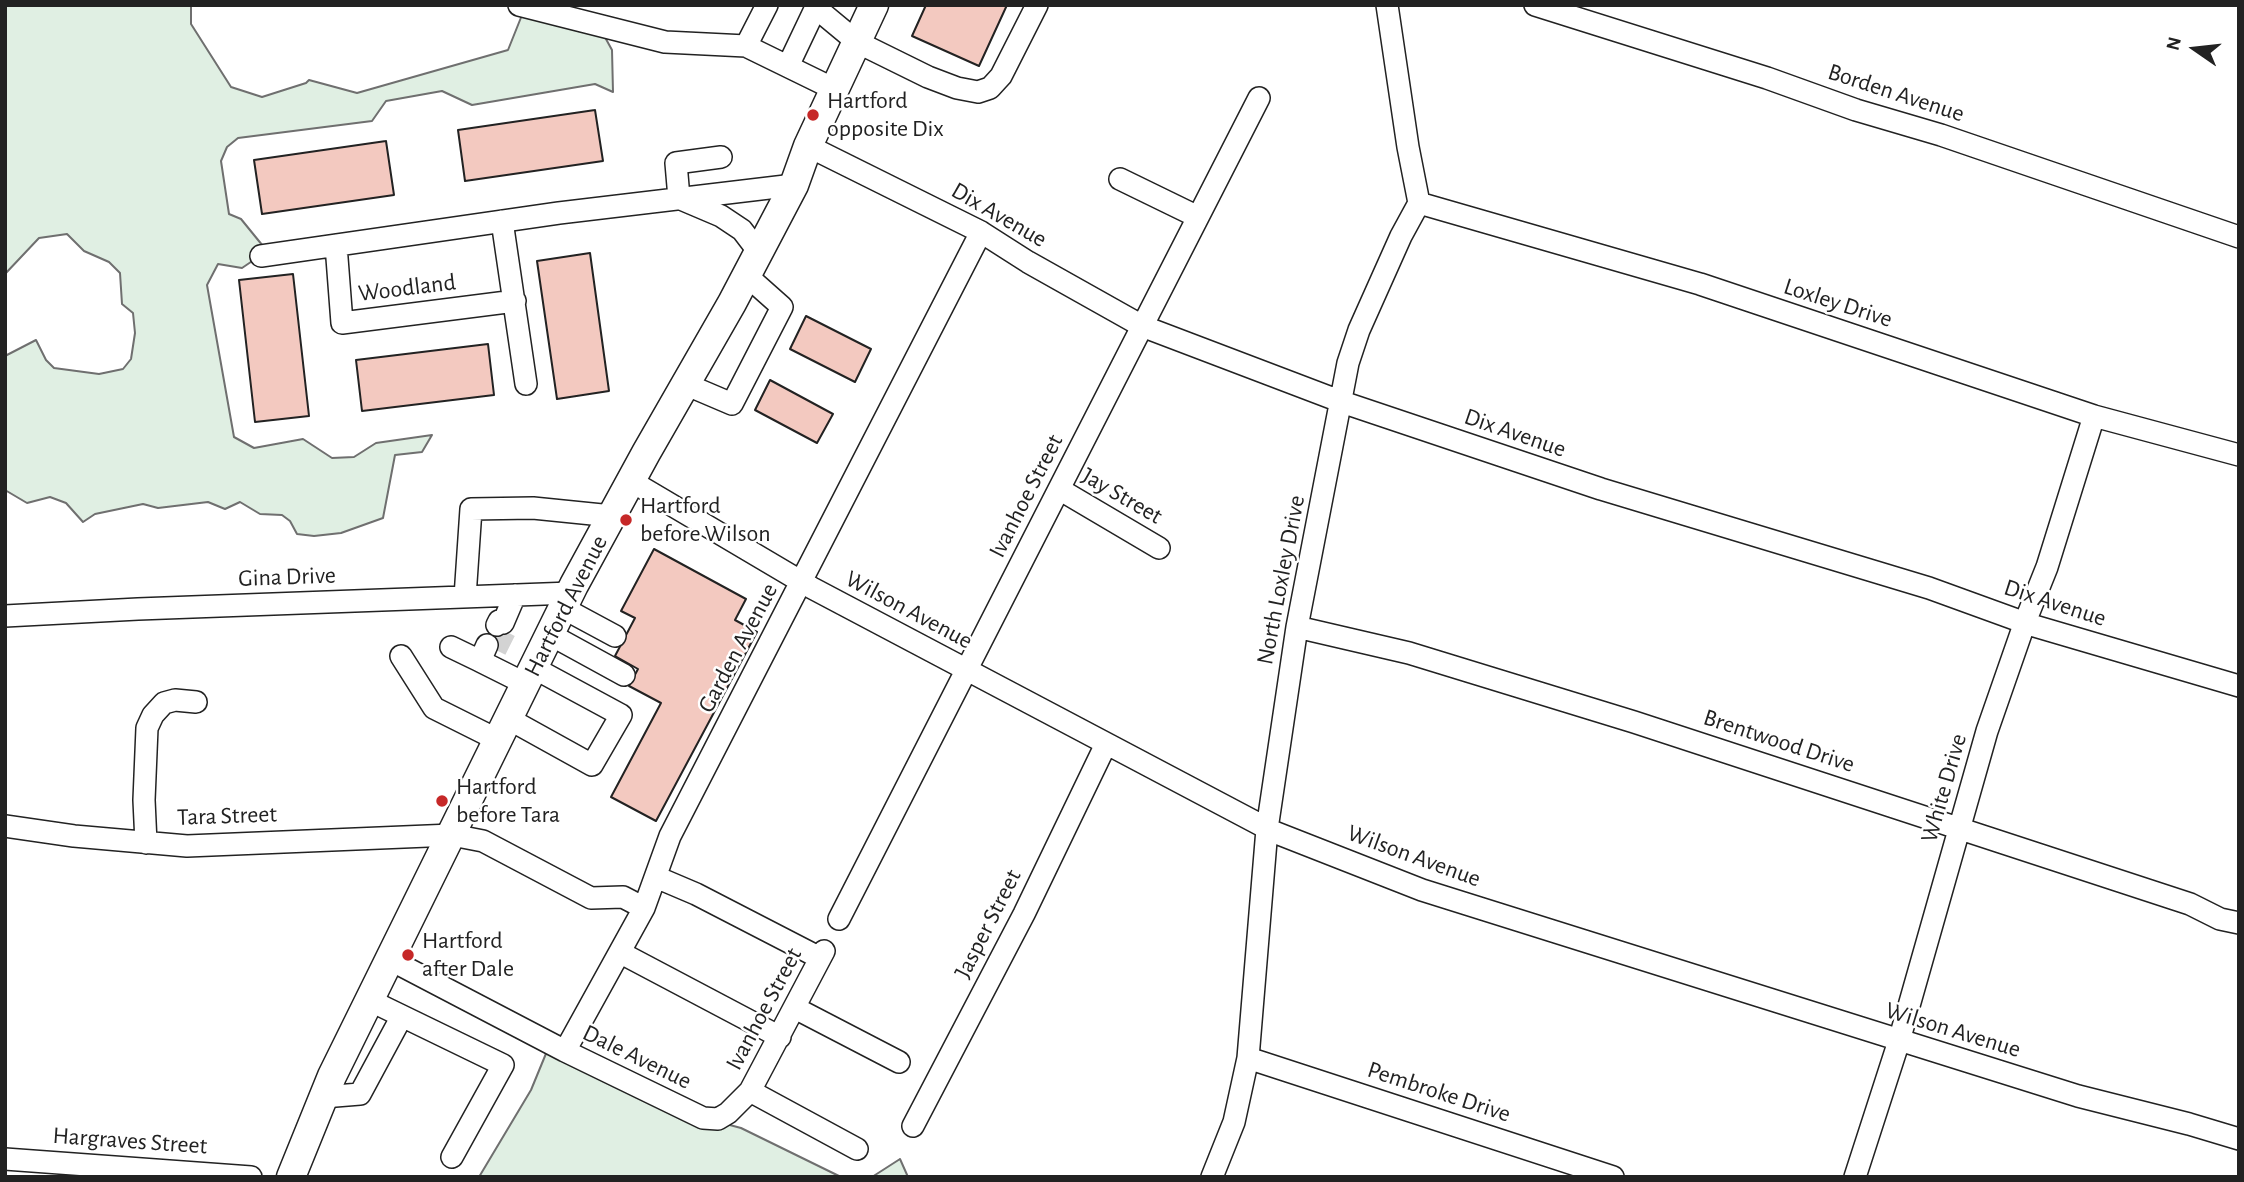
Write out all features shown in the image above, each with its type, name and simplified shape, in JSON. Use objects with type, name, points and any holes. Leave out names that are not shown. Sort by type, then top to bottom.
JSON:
[{"type":"main road","name":"Hartford Avenue","points":[[291,1177],[323,1097],[369,1000],[567,601],[794,185],[808,146],[874,5]]},
{"type":"street","points":[[519,5],[665,42],[746,46],[834,89]]},
{"type":"street","points":[[746,46],[767,5]]},
{"type":"street","points":[[788,66],[816,7],[857,41],[928,77],[957,88],[978,92],[990,88],[1001,76],[1037,5]]},
{"type":"street","points":[[1388,5],[1408,147],[1419,203]]},
{"type":"street","name":"Borden Avenue","points":[[1535,5],[1767,78],[1856,110],[1979,147],[2239,237]]},
{"type":"street","name":"Ivanhoe Street","points":[[839,919],[1259,97]]},
{"type":"street","name":"Dix Avenue","points":[[808,146],[981,232],[1028,262],[1142,326],[1342,402],[1601,489],[1929,588],[2025,622],[2239,686]]},
{"type":"street","points":[[679,198],[676,163],[722,157]]},
{"type":"street","points":[[1120,179],[1198,217]]},
{"type":"street","points":[[261,256],[502,221],[794,185]]},
{"type":"street","points":[[679,198],[721,216],[742,230],[752,263],[782,307],[732,404],[685,384]]},
{"type":"street","name":"North Loxley Drive","points":[[1212,1177],[1234,1122],[1248,1058],[1267,829],[1297,627],[1348,363],[1359,330],[1401,236],[1419,203]]},
{"type":"street","name":"Loxley Drive","points":[[1419,203],[1700,284],[2094,416],[2239,456]]},
{"type":"street","points":[[502,221],[526,384]]},
{"type":"street","name":"Garden Avenue","points":[[565,1051],[645,908],[670,836],[981,232]]},
{"type":"street","name":"Woodland","points":[[336,245],[342,323],[515,301]]},
{"type":"street","name":"White Drive","points":[[1854,1177],[1899,1041],[1987,732],[2047,567],[2094,416]]},
{"type":"street","name":"Wilson Avenue","points":[[631,481],[802,582],[1267,829],[1422,890],[2078,1096],[2239,1139]]},
{"type":"street","name":"Jay Street","points":[[1059,489],[1159,548]]},
{"type":"street","points":[[465,597],[471,509],[533,508],[612,516]]},
{"type":"street","points":[[502,626],[515,595]]},
{"type":"street","name":"Gina Drive","points":[[5,616],[515,595],[567,601]]},
{"type":"street","points":[[567,601],[615,636]]},
{"type":"street","name":"Brentwood Drive","points":[[1297,627],[1409,653],[1775,766],[1960,830],[2190,904],[2220,919],[2239,923]]},
{"type":"street","points":[[551,635],[624,675]]},
{"type":"street","points":[[401,656],[434,708],[504,730],[592,765],[621,715],[488,655],[451,647]]},
{"type":"street","points":[[146,843],[144,800],[148,728],[153,715],[164,703],[175,699],[196,702]]},
{"type":"street","name":"Jasper Street","points":[[913,1126],[1024,914],[1106,744]]},
{"type":"street","name":"Tara Street","points":[[5,826],[146,843],[187,845],[452,835],[483,841],[591,898],[623,897],[645,908]]},
{"type":"street","name":"Ivanhoe Street","points":[[656,877],[822,954],[750,1091]]},
{"type":"street","points":[[621,953],[779,1037]]},
{"type":"street","name":"Dale Avenue","points":[[389,959],[565,1051],[704,1118],[718,1119],[750,1091]]},
{"type":"street","points":[[369,1000],[503,1065],[452,1157]]},
{"type":"street","points":[[795,1008],[899,1062]]},
{"type":"street","points":[[323,1097],[360,1094],[402,1016]]},
{"type":"street","name":"Pembroke Drive","points":[[1248,1058],[1613,1177]]},
{"type":"street","points":[[750,1091],[857,1149]]},
{"type":"street","name":"Hargraves Street","points":[[5,1159],[251,1177]]},
{"type":"green space","points":[[5,5],[191,5],[191,24],[231,87],[262,97],[309,80],[357,93],[508,50],[526,5],[595,19],[612,50],[613,92],[595,84],[472,105],[442,91],[386,101],[372,121],[238,138],[227,147],[221,161],[229,214],[241,219],[267,251],[242,268],[218,264],[207,285],[234,437],[254,448],[303,439],[332,458],[354,457],[376,443],[432,435],[422,452],[395,455],[383,518],[341,533],[314,536],[297,534],[290,521],[282,515],[260,514],[240,502],[225,509],[208,502],[158,508],[143,504],[95,514],[83,522],[66,503],[50,497],[27,503],[5,490],[5,356],[36,340],[46,360],[54,368],[99,374],[123,369],[131,359],[135,333],[133,313],[122,304],[120,273],[109,262],[84,251],[67,234],[39,238],[5,274]]},
{"type":"green space","points":[[552,1039],[841,1177],[479,1177],[531,1090]]},
{"type":"green space","points":[[900,1159],[908,1177],[872,1177]]},
{"type":"building","points":[[926,5],[1007,5],[979,66],[912,36]]},
{"type":"building","points":[[595,110],[603,161],[465,181],[458,130]]},
{"type":"building","points":[[386,141],[394,195],[262,214],[254,160]]},
{"type":"building","points":[[590,253],[609,391],[557,399],[537,261]]},
{"type":"building","points":[[293,274],[309,416],[255,422],[239,280]]},
{"type":"building","points":[[806,316],[871,349],[855,382],[790,349]]},
{"type":"building","points":[[488,344],[494,395],[362,411],[356,360]]},
{"type":"building","points":[[770,380],[833,414],[817,443],[755,410]]},
{"type":"building","points":[[654,549],[746,599],[735,620],[757,632],[656,821],[611,797],[661,703],[629,686],[638,669],[615,656],[635,618],[621,611]]},
{"type":"tunnel","points":[[496,650],[506,630]]},
{"type":"place","name":"Hartford opposite Dix","points":[[813,115]]},
{"type":"place","name":"Hartford before Wilson","points":[[626,520]]},
{"type":"place","name":"Hartford before Tara","points":[[442,801]]},
{"type":"place","name":"Hartford after Dale","points":[[408,955]]}]
